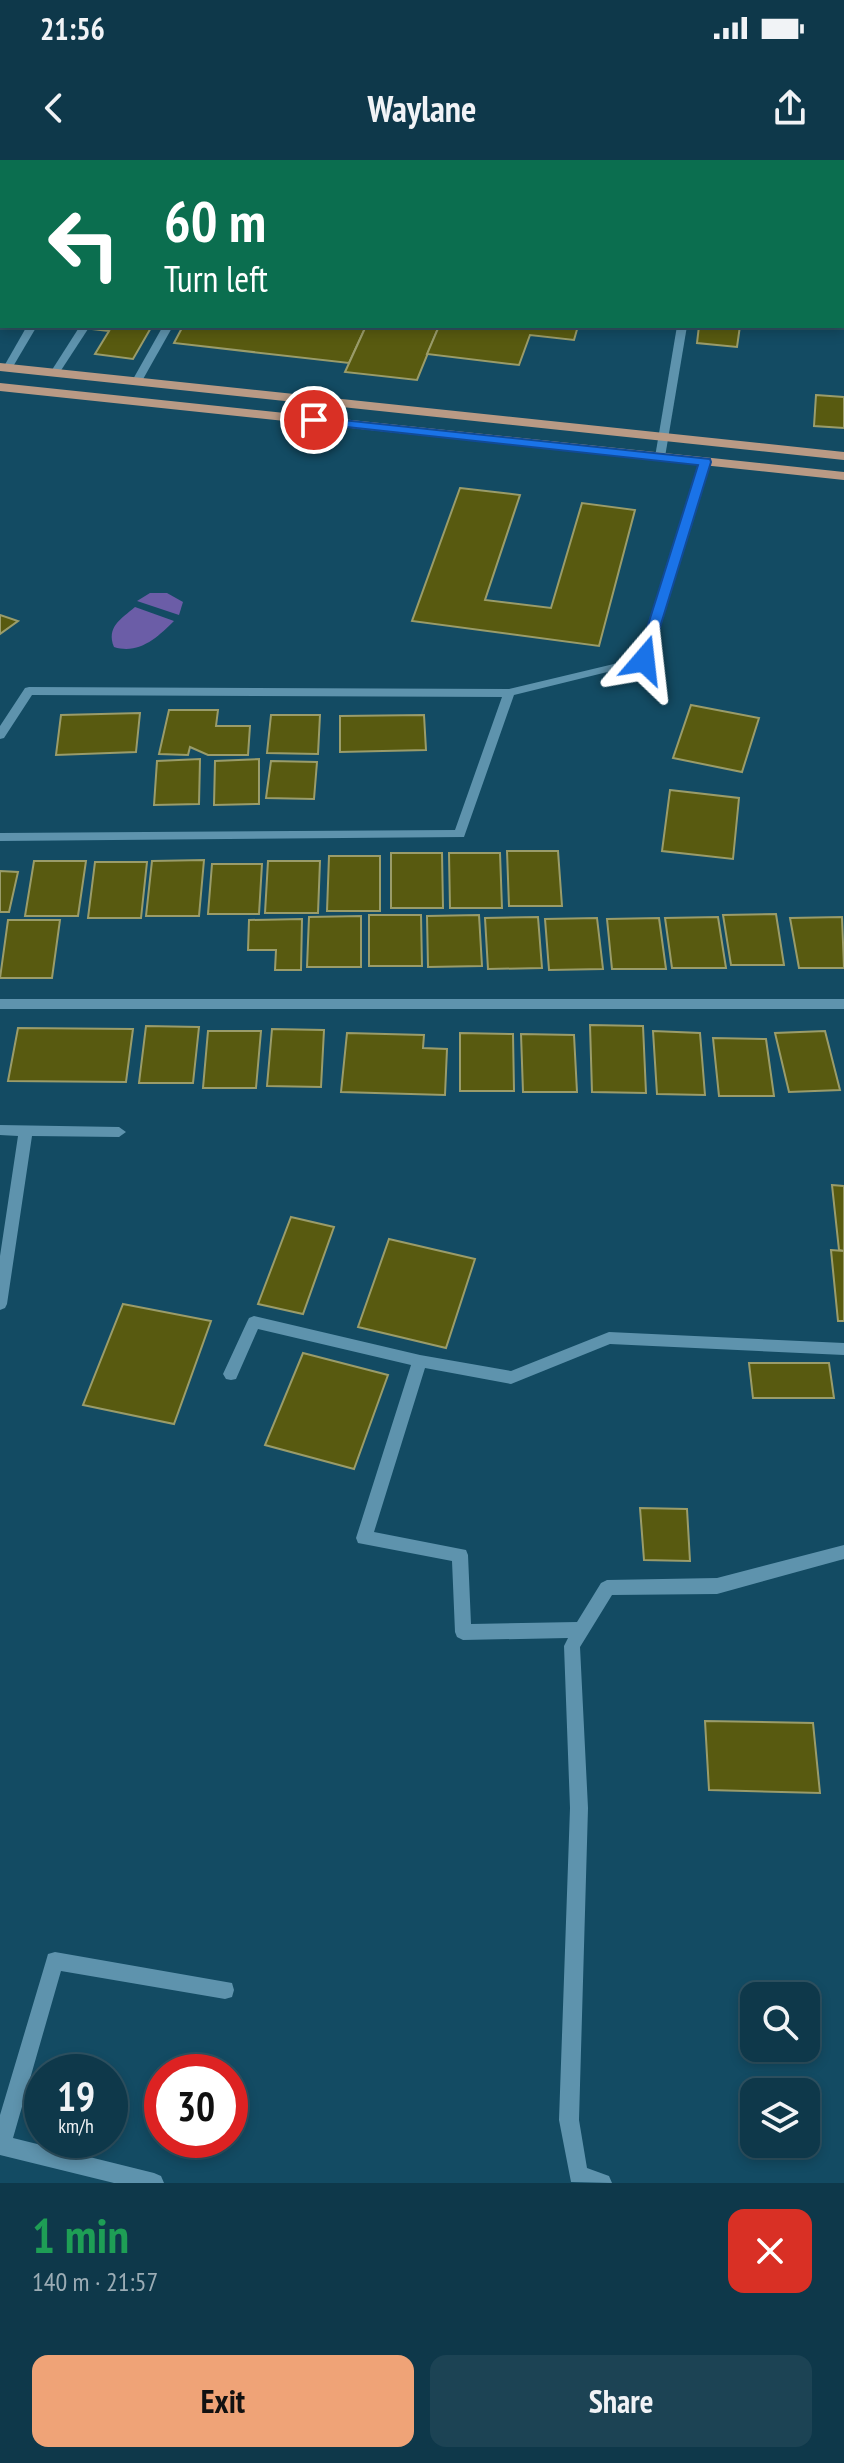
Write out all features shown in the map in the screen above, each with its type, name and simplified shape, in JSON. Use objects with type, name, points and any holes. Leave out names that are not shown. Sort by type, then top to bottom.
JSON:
[{"type":"main road","points":[[4,367],[844,456]]},
{"type":"main road","points":[[0,387],[844,476]]},
{"type":"street","points":[[4,367],[31,328]]},
{"type":"street","points":[[55,373],[84,328]]},
{"type":"street","points":[[137,381],[167,328]]},
{"type":"street","points":[[660,457],[682,328]]},
{"type":"street","points":[[0,735],[29,691],[509,693],[644,660],[705,462]]},
{"type":"street","points":[[0,837],[460,834],[509,693]]},
{"type":"street","points":[[0,1004],[844,1004]]},
{"type":"street","points":[[0,1130],[119,1132]]},
{"type":"street","points":[[0,1304],[26,1131]]},
{"type":"street","points":[[231,1374],[254,1322],[420,1361],[511,1378],[609,1338],[844,1349]]},
{"type":"street","points":[[420,1361],[364,1538],[460,1555],[463,1632],[582,1630]]},
{"type":"street","points":[[602,2183],[578,2175],[569,2120],[579,1808],[572,1646],[607,1588],[717,1586],[844,1552]]},
{"type":"street","points":[[154,2183],[1,2145],[55,1961],[225,1990]]},
{"type":"shaded area","points":[[150,593],[167,593],[183,602],[179,615],[137,601]]},
{"type":"shaded area","points":[[135,607],[174,621],[140,647],[114,647],[113,629]]},
{"type":"building","points":[[151,328],[133,359],[95,354],[109,331],[91,329]]},
{"type":"building","points":[[182,328],[365,328],[349,363],[174,343]]},
{"type":"building","points":[[365,328],[438,328],[417,380],[345,372]]},
{"type":"building","points":[[438,328],[577,328],[574,340],[530,335],[519,365],[427,354]]},
{"type":"building","points":[[699,328],[740,328],[737,347],[697,343]]},
{"type":"building","points":[[816,395],[844,397],[844,428],[814,426]]},
{"type":"building","points":[[460,488],[520,495],[485,600],[551,608],[582,503],[635,510],[599,646],[412,621]]},
{"type":"building","points":[[0,615],[18,621],[0,634]]},
{"type":"building","points":[[691,705],[759,718],[742,772],[673,758]]},
{"type":"building","points":[[169,710],[218,710],[216,726],[250,726],[248,755],[208,755],[190,747],[188,755],[159,754]]},
{"type":"building","points":[[140,713],[136,752],[56,755],[61,715]]},
{"type":"building","points":[[271,715],[320,715],[318,754],[267,753]]},
{"type":"building","points":[[424,715],[426,750],[340,752],[340,716]]},
{"type":"building","points":[[200,759],[199,804],[154,805],[157,761]]},
{"type":"building","points":[[259,759],[259,804],[214,805],[215,761]]},
{"type":"building","points":[[271,761],[317,762],[314,799],[266,798]]},
{"type":"building","points":[[670,790],[739,798],[733,859],[662,851]]},
{"type":"building","points":[[507,851],[558,851],[562,906],[509,906]]},
{"type":"building","points":[[391,853],[442,853],[443,908],[391,908]]},
{"type":"building","points":[[449,853],[500,853],[502,908],[450,908]]},
{"type":"building","points":[[329,856],[380,856],[380,911],[327,911]]},
{"type":"building","points":[[204,860],[199,916],[146,916],[152,861]]},
{"type":"building","points":[[34,861],[86,861],[78,916],[25,916]]},
{"type":"building","points":[[268,861],[320,861],[318,913],[265,913]]},
{"type":"building","points":[[95,862],[147,862],[141,918],[88,918]]},
{"type":"building","points":[[212,864],[262,864],[259,914],[208,914]]},
{"type":"building","points":[[0,871],[18,872],[9,912],[0,912]]},
{"type":"building","points":[[776,914],[784,965],[731,965],[723,915]]},
{"type":"building","points":[[369,915],[421,915],[422,966],[369,966]]},
{"type":"building","points":[[479,915],[482,966],[428,967],[427,916]]},
{"type":"building","points":[[361,916],[361,967],[307,967],[309,917]]},
{"type":"building","points":[[538,917],[542,968],[488,969],[485,918]]},
{"type":"building","points":[[718,917],[726,968],[672,968],[665,918]]},
{"type":"building","points":[[842,917],[844,968],[799,968],[790,918]]},
{"type":"building","points":[[597,918],[603,969],[549,970],[545,919]]},
{"type":"building","points":[[659,918],[666,969],[612,969],[607,919]]},
{"type":"building","points":[[302,919],[301,970],[275,970],[276,950],[248,950],[249,920]]},
{"type":"building","points":[[8,920],[60,920],[52,978],[0,978]]},
{"type":"building","points":[[590,1025],[643,1026],[646,1093],[592,1092]]},
{"type":"building","points":[[146,1026],[199,1027],[193,1083],[139,1083]]},
{"type":"building","points":[[18,1028],[133,1029],[126,1082],[8,1081]]},
{"type":"building","points":[[272,1029],[324,1030],[321,1087],[267,1086]]},
{"type":"building","points":[[208,1031],[261,1031],[256,1088],[203,1088]]},
{"type":"building","points":[[653,1031],[700,1033],[705,1095],[657,1094]]},
{"type":"building","points":[[825,1031],[840,1090],[789,1092],[775,1033]]},
{"type":"building","points":[[347,1033],[424,1035],[423,1048],[447,1049],[445,1095],[341,1092]]},
{"type":"building","points":[[460,1033],[513,1034],[514,1091],[460,1091]]},
{"type":"building","points":[[521,1034],[574,1035],[577,1092],[523,1092]]},
{"type":"building","points":[[713,1038],[766,1039],[774,1096],[719,1096]]},
{"type":"building","points":[[832,1185],[844,1186],[844,1251],[839,1250]]},
{"type":"building","points":[[291,1217],[334,1227],[303,1314],[258,1304]]},
{"type":"building","points":[[389,1239],[475,1259],[446,1348],[358,1327]]},
{"type":"building","points":[[831,1250],[844,1251],[844,1321],[838,1321]]},
{"type":"building","points":[[123,1304],[211,1321],[174,1424],[83,1405]]},
{"type":"building","points":[[303,1353],[388,1375],[354,1469],[265,1445]]},
{"type":"building","points":[[749,1363],[829,1363],[834,1398],[753,1398]]},
{"type":"building","points":[[640,1508],[687,1509],[690,1561],[644,1560]]},
{"type":"building","points":[[705,1721],[813,1723],[820,1793],[709,1790]]},
{"type":"route","points":[[314,420],[705,462],[644,660]]}]
